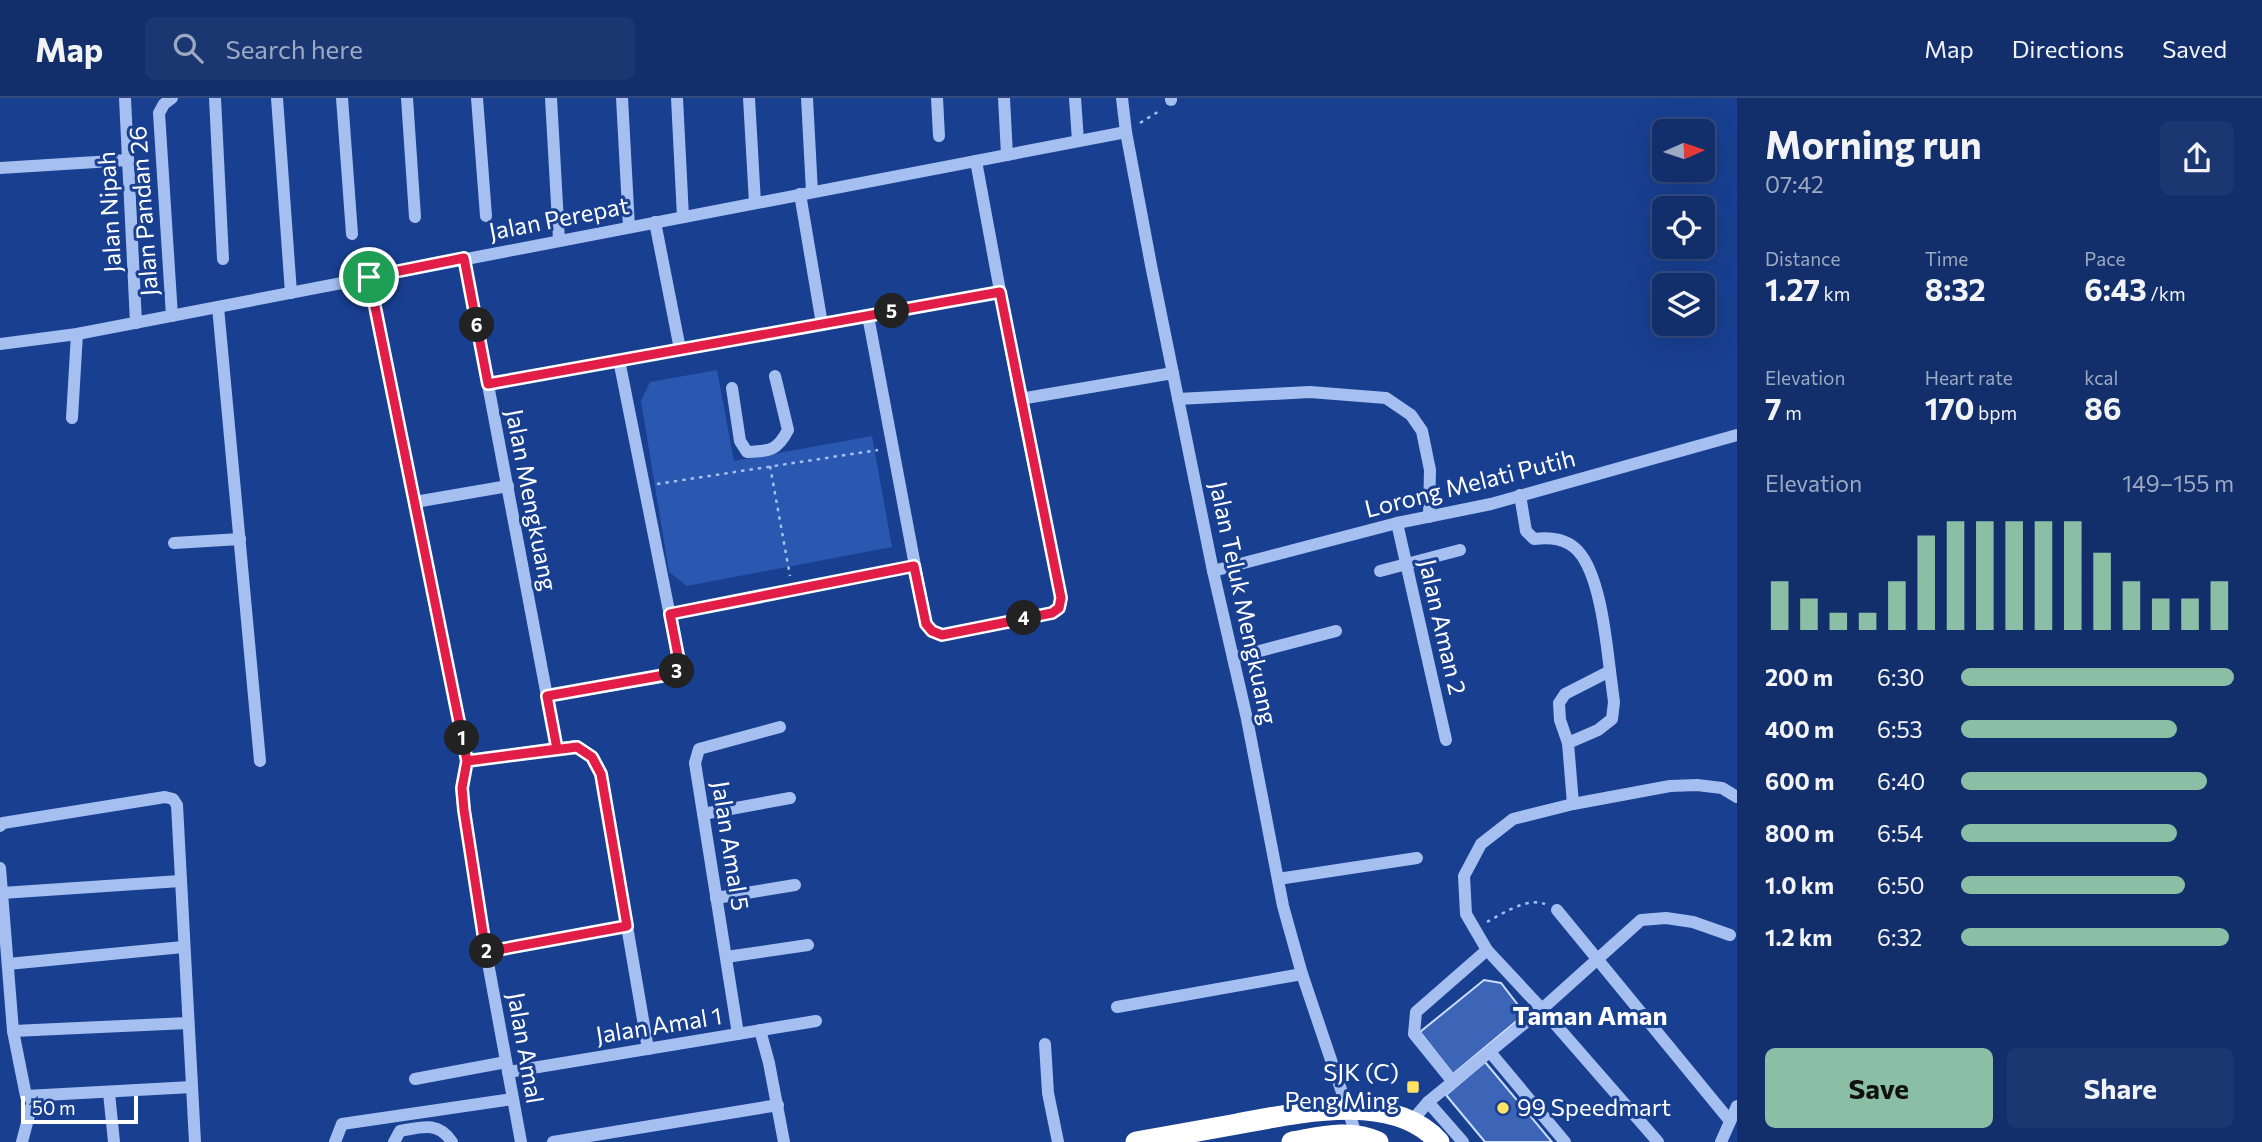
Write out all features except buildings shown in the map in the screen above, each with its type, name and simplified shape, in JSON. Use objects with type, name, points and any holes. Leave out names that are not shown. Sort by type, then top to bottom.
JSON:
[{"type":"highway","points":[[1136,1142],[1297,1113],[1348,1110],[1380,1112],[1411,1122],[1440,1142]]},
{"type":"highway","points":[[1292,1142],[1335,1135],[1356,1135],[1378,1142]]},
{"type":"street","name":"Jalan Nipah","points":[[125,98],[136,323]]},
{"type":"street","points":[[215,98],[223,259]]},
{"type":"street","points":[[277,98],[291,293]]},
{"type":"street","points":[[342,98],[352,234]]},
{"type":"street","points":[[407,98],[415,217]]},
{"type":"street","points":[[477,98],[486,216]]},
{"type":"street","points":[[551,98],[559,240]]},
{"type":"street","points":[[622,98],[629,227]]},
{"type":"street","points":[[677,98],[683,216]]},
{"type":"street","points":[[749,98],[755,203]]},
{"type":"street","points":[[807,98],[806,193],[822,324]]},
{"type":"street","points":[[937,98],[939,136]]},
{"type":"street","points":[[1004,98],[1007,155]]},
{"type":"street","points":[[1075,98],[1078,141]]},
{"type":"street","name":"Jalan Teluk Mengkuang","points":[[1122,98],[1126,132],[1178,399],[1247,719],[1278,879],[1302,974],[1356,1135]]},
{"type":"street","name":"Jalan Pandan 26","points":[[168,101],[159,113],[172,316]]},
{"type":"street","name":"Jalan Perepat","points":[[0,344],[136,323],[1126,132]]},
{"type":"street","points":[[0,168],[128,160]]},
{"type":"street","points":[[868,316],[926,624],[932,631],[942,635],[1052,613],[1059,608],[1061,598],[1020,399],[976,161]]},
{"type":"street","points":[[655,222],[680,349]]},
{"type":"street","name":"Jalan Mengkuang","points":[[464,258],[557,749]]},
{"type":"street","name":"Jalan Amal","points":[[369,277],[467,761],[462,788],[464,810],[486,952],[521,1142]]},
{"type":"street","points":[[488,384],[1000,292]]},
{"type":"street","points":[[218,307],[260,761]]},
{"type":"street","points":[[72,418],[77,334]]},
{"type":"street","points":[[547,696],[676,673],[680,666],[619,360]]},
{"type":"street","points":[[1020,399],[1173,373]]},
{"type":"street","points":[[732,388],[740,442],[747,452],[768,451],[780,445],[789,430],[775,376]]},
{"type":"street","points":[[1178,399],[1310,392],[1386,398],[1411,415],[1423,431],[1430,470],[1429,517]]},
{"type":"street","name":"Lorong Melati Putih","points":[[1213,570],[1397,523],[1491,504],[1737,435]]},
{"type":"street","points":[[415,502],[508,486]]},
{"type":"street","points":[[1520,495],[1526,531],[1534,539],[1550,537],[1566,542],[1580,552],[1597,587],[1614,702],[1612,719],[1598,730],[1568,743]]},
{"type":"street","name":"Jalan Aman 2","points":[[1397,523],[1446,740]]},
{"type":"street","points":[[174,543],[240,539]]},
{"type":"street","points":[[1380,571],[1461,551]]},
{"type":"street","points":[[670,614],[914,566]]},
{"type":"street","points":[[1233,658],[1336,631]]},
{"type":"street","points":[[1573,804],[1568,743],[1560,720],[1559,703],[1565,694],[1610,671]]},
{"type":"street","name":"Jalan Amal 5","points":[[738,1034],[695,762],[699,749],[780,727]]},
{"type":"street","points":[[467,761],[577,747],[592,757],[601,774],[648,1049]]},
{"type":"street","points":[[1658,1142],[1488,950],[1466,914],[1464,876],[1481,844],[1513,819],[1573,804],[1670,786],[1722,788],[1737,797]]},
{"type":"street","points":[[2,825],[165,797],[173,799],[177,805],[195,1142]]},
{"type":"street","points":[[703,814],[790,798]]},
{"type":"street","points":[[1278,879],[1417,858]]},
{"type":"street","points":[[0,867],[13,1031],[26,1096],[192,1087]]},
{"type":"street","points":[[2,893],[180,881]]},
{"type":"street","points":[[716,898],[795,885]]},
{"type":"street","points":[[1557,910],[1730,1121]]},
{"type":"street","points":[[1411,1122],[1428,1102],[1542,1009],[1641,920],[1666,918],[1693,922],[1730,935]]},
{"type":"street","points":[[486,952],[627,926]]},
{"type":"street","points":[[726,957],[808,945]]},
{"type":"street","points":[[8,964],[183,947]]},
{"type":"street","points":[[1453,1082],[1414,1034],[1416,1012],[1488,950]]},
{"type":"street","points":[[1117,1007],[1302,974]]},
{"type":"street","name":"Jalan Amal 1","points":[[415,1079],[648,1049],[816,1021]]},
{"type":"street","points":[[13,1031],[188,1023]]},
{"type":"street","points":[[760,1030],[778,1105],[783,1142]]},
{"type":"street","points":[[1045,1044],[1048,1093],[1058,1142]]},
{"type":"street","points":[[1490,1052],[1565,1142]]},
{"type":"street","points":[[109,1093],[114,1142]]},
{"type":"street","points":[[22,1142],[34,1097]]},
{"type":"street","points":[[335,1142],[342,1124],[513,1099]]},
{"type":"street","points":[[1428,1102],[1463,1142]]},
{"type":"street","points":[[553,1142],[778,1105]]},
{"type":"street","points":[[1721,1142],[1737,1106]]},
{"type":"street","points":[[394,1142],[400,1131],[427,1126],[445,1132],[453,1142]]},
{"type":"path","points":[[1126,132],[1158,112],[1171,99]]},
{"type":"path","points":[[644,485],[892,448]]},
{"type":"path","points":[[768,451],[792,590]]},
{"type":"path","points":[[1475,929],[1524,904],[1541,902],[1557,910]]},
{"type":"shaded area","points":[[717,370],[734,461],[872,436],[892,547],[687,586],[669,572],[641,401],[650,382]]},
{"type":"place","name":"SJK (C) Peng Ming","points":[[1413,1087]]},
{"type":"place","name":"99 Speedmart","points":[[1503,1108]]},
{"type":"district","name":"Taman Aman","points":[[1590,1016]]},
{"type":"route","points":[[369,277],[464,258],[488,384],[1000,292],[1061,598],[1059,608],[1052,613],[942,635],[932,631],[926,624],[914,566],[670,614],[680,666],[676,673],[547,696],[557,749],[467,761],[462,788],[464,810],[486,952],[627,926],[601,774],[592,757],[577,747],[467,761],[369,277]]}]
